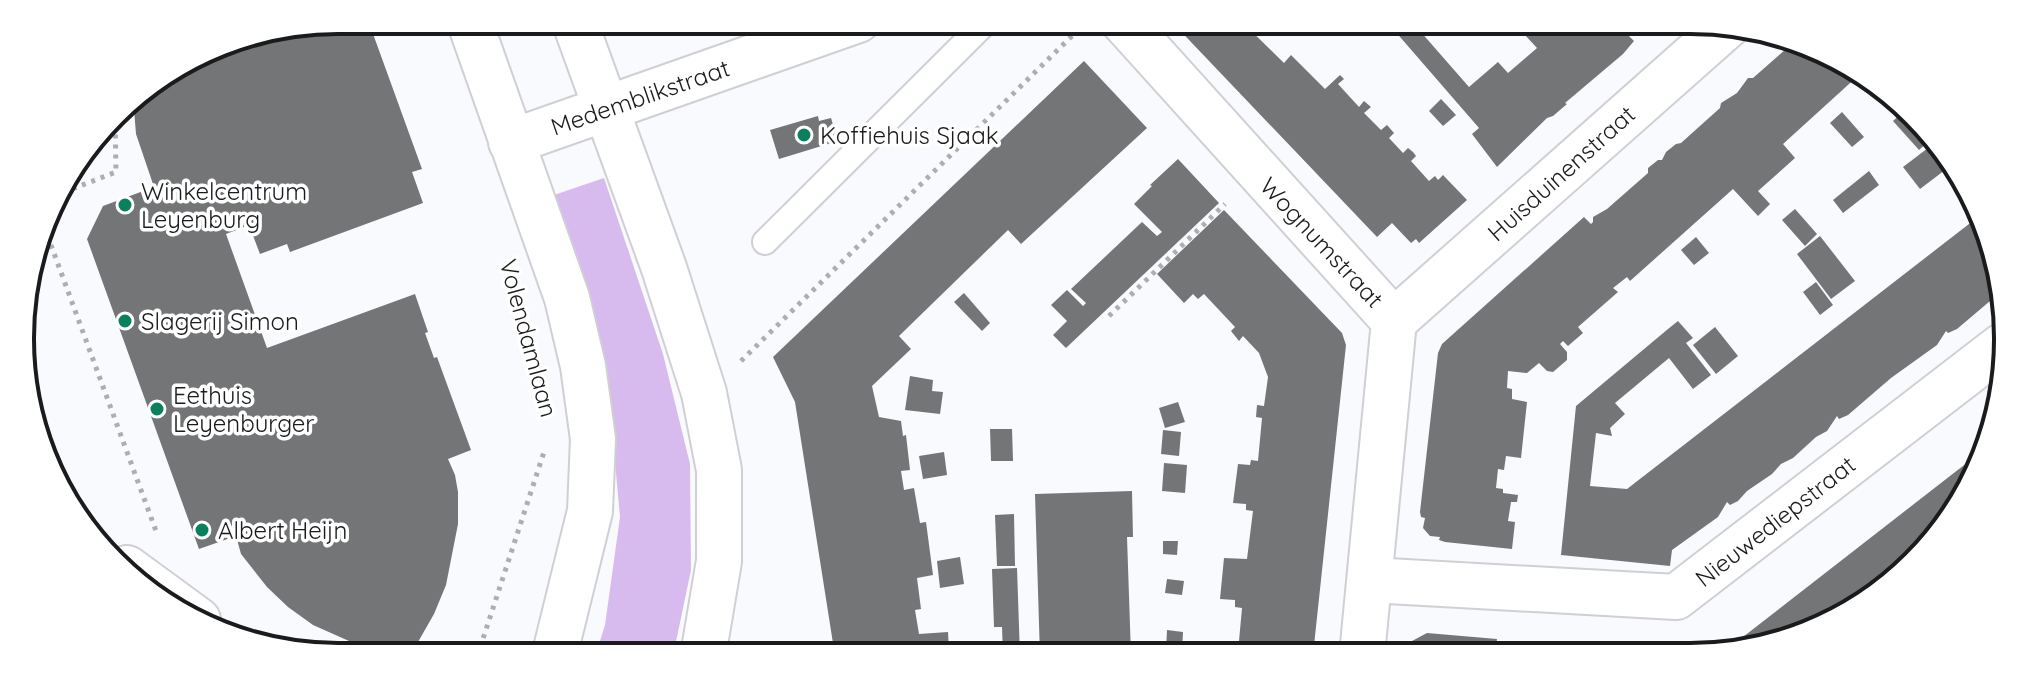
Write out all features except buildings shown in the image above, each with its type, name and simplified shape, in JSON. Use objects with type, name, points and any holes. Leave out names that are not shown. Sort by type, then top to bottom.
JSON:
[{"type":"street","name":"Volendamlaan","points":[[474,34],[567,298],[583,366],[593,439],[590,511],[557,643]]},
{"type":"street","points":[[579,34],[664,268],[704,393],[719,470],[719,561],[705,643]]},
{"type":"street","name":"Medemblikstraat","points":[[511,142],[819,34]]},
{"type":"street","name":"Wognumstraat","points":[[1134,34],[1394,321],[1363,643]]},
{"type":"street","name":"Huisduinenstraat","points":[[1394,321],[1716,36]]},
{"type":"street","name":"Nieuwediepstraat","points":[[1370,580],[1676,597],[1993,353]]},
{"type":"lane","points":[[765,242],[974,34]]},
{"type":"path","points":[[738,364],[1074,34]]},
{"type":"path","points":[[74,188],[116,172],[115,132]]},
{"type":"path","points":[[1109,316],[1257,172]]},
{"type":"path","points":[[50,242],[158,537]]},
{"type":"path","name":"Volendamlaan","points":[[482,643],[548,440]]},
{"type":"shaded area","points":[[604,178],[663,354],[690,464],[691,570],[676,643],[599,643],[605,625],[620,517],[608,384],[582,277],[554,195]]},
{"type":"place","name":"Koffiehuis Sjaak","points":[[804,135]]},
{"type":"place","name":"Winkelcentrum Leyenburg","points":[[125,205]]},
{"type":"place","name":"Slagerij Simon","points":[[125,321]]},
{"type":"place","name":"Eethuis Leyenburger","points":[[157,409]]},
{"type":"place","name":"Albert Heijn","points":[[202,530]]}]
